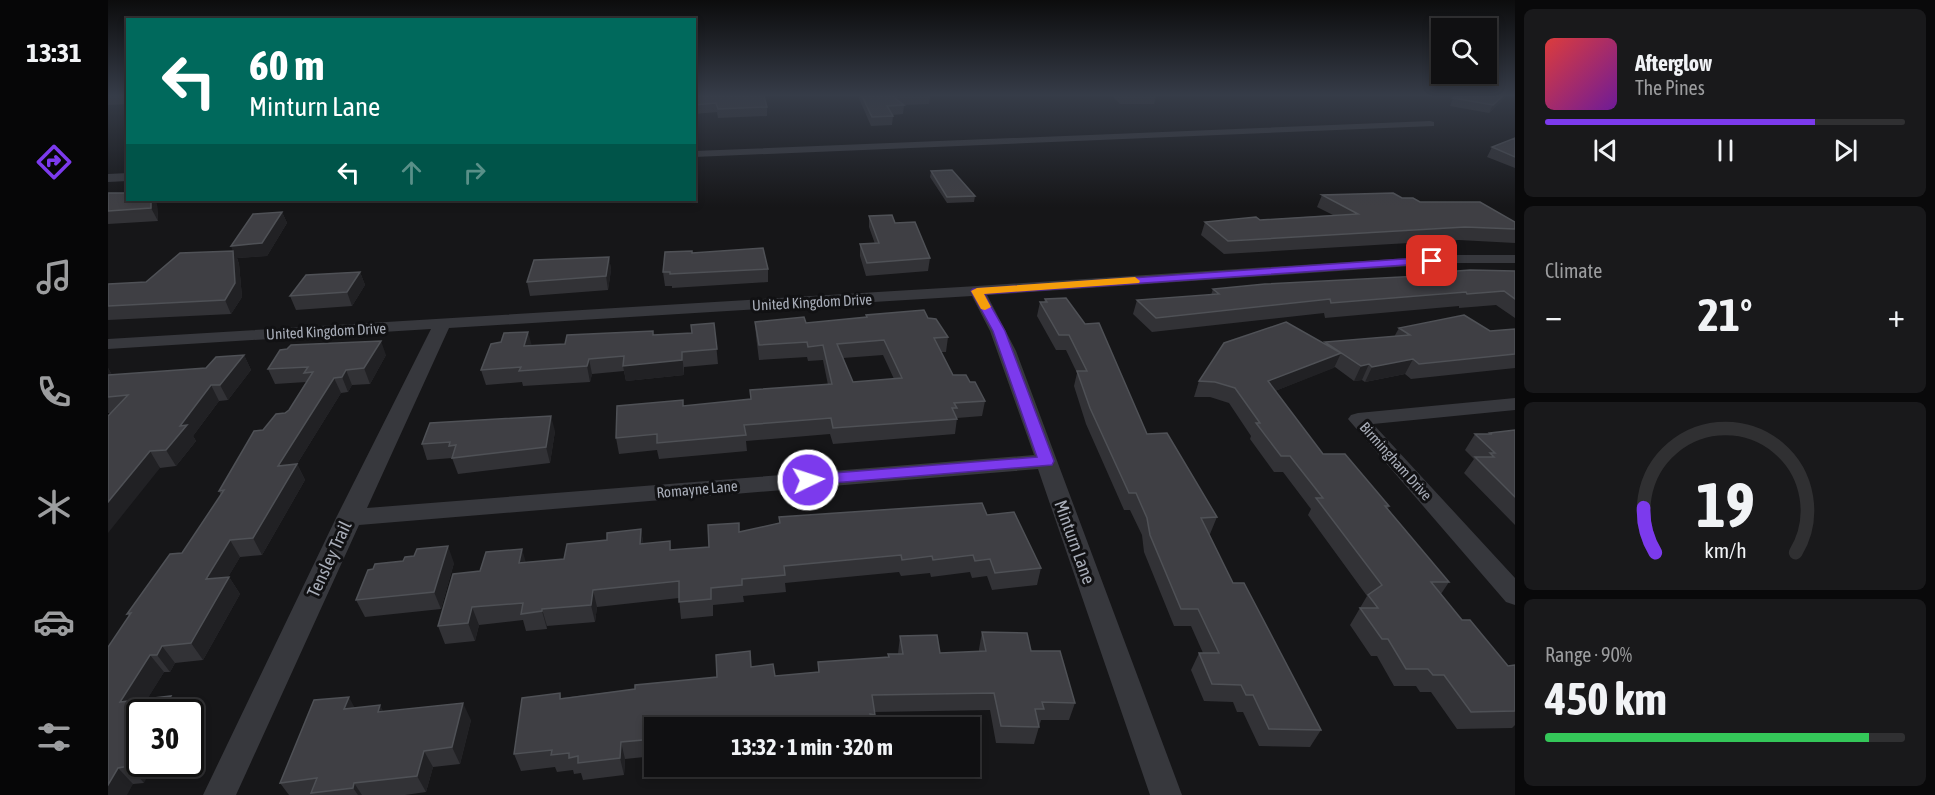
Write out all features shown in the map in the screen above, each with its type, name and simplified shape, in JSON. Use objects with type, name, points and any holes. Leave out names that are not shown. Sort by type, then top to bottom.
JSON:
[{"type":"street","points":[[696,154],[1207,133]]},
{"type":"street","points":[[108,178],[126,177]]},
{"type":"street","name":"United Kingdom Drive","points":[[108,344],[977,291],[1455,259],[1515,259]]},
{"type":"street","name":"Minturn Lane","points":[[977,291],[999,331],[1166,795]]},
{"type":"street","name":"Tensley Trail","points":[[219,795],[348,518],[442,324]]},
{"type":"street","name":"Birmingham Drive","points":[[1515,404],[1358,418],[1515,595]]},
{"type":"street","name":"Romayne Lane","points":[[348,518],[1046,461]]},
{"type":"building","points":[[1515,138],[1515,157],[1492,147]]},
{"type":"building","points":[[952,170],[975,196],[947,197],[931,171]]},
{"type":"building","points":[[108,193],[126,193],[126,201],[151,201],[151,208],[108,211]]},
{"type":"building","points":[[1393,193],[1402,198],[1413,198],[1420,202],[1480,202],[1515,222],[1515,229],[1465,227],[1228,241],[1205,222],[1256,217],[1260,220],[1358,214],[1322,195]]},
{"type":"building","points":[[282,212],[262,243],[231,246],[253,214]]},
{"type":"building","points":[[892,215],[895,223],[915,222],[930,258],[867,263],[860,244],[879,243],[869,216]]},
{"type":"building","points":[[763,248],[768,269],[670,274],[670,272],[663,272],[665,252],[692,251],[692,253]]},
{"type":"building","points":[[233,251],[235,283],[225,300],[108,306],[108,284],[146,282],[180,253]]},
{"type":"building","points":[[609,257],[606,276],[527,282],[534,260]]},
{"type":"building","points":[[1470,270],[1515,271],[1515,299],[1504,291],[1331,303],[1330,299],[1156,318],[1137,300],[1219,294],[1213,289],[1265,284],[1421,276],[1417,274]]},
{"type":"building","points":[[360,272],[347,292],[290,296],[306,275]]},
{"type":"building","points":[[1066,298],[1085,324],[1099,323],[1147,434],[1167,433],[1217,517],[1201,518],[1233,583],[1244,583],[1321,730],[1269,729],[1253,695],[1246,695],[1241,685],[1212,684],[1199,653],[1219,653],[1198,609],[1181,609],[1150,535],[1147,518],[1136,493],[1129,493],[1090,408],[1077,371],[1087,371],[1069,335],[1059,335],[1040,302],[1047,302],[1045,299]]},
{"type":"building","points":[[924,310],[928,318],[936,319],[948,337],[934,338],[953,375],[966,375],[970,382],[975,382],[985,401],[954,403],[957,408],[952,408],[957,419],[833,428],[831,418],[744,425],[746,435],[657,443],[657,434],[616,438],[617,406],[683,400],[683,406],[751,399],[750,390],[832,384],[823,345],[808,347],[807,342],[759,345],[755,322],[804,317],[806,323],[867,317],[866,315]],"holes":[[[884,340],[902,378],[853,382],[837,344]]]},
{"type":"building","points":[[1464,315],[1490,331],[1515,329],[1515,354],[1419,364],[1413,359],[1372,367],[1369,364],[1361,366],[1325,342],[1410,335],[1399,328]]},
{"type":"building","points":[[1286,322],[1341,353],[1268,381],[1323,454],[1345,454],[1389,506],[1385,506],[1449,582],[1431,582],[1462,620],[1470,620],[1508,666],[1515,665],[1515,711],[1471,712],[1444,675],[1433,675],[1428,669],[1406,669],[1388,639],[1382,639],[1360,608],[1378,608],[1368,595],[1382,585],[1316,498],[1323,498],[1290,456],[1281,456],[1256,423],[1260,423],[1235,388],[1215,382],[1199,381],[1224,343]]},
{"type":"building","points":[[714,323],[717,349],[682,352],[682,360],[623,366],[624,356],[589,359],[587,366],[519,371],[521,367],[481,370],[491,344],[501,342],[504,333],[528,332],[524,346],[565,344],[567,335],[653,331],[653,335],[692,333],[691,325]]},
{"type":"building","points":[[381,341],[364,368],[346,370],[342,377],[334,378],[278,466],[297,464],[253,538],[230,540],[206,579],[229,577],[191,643],[162,646],[157,655],[150,655],[120,702],[126,701],[126,767],[118,768],[108,785],[108,647],[131,613],[127,614],[170,554],[182,553],[224,490],[219,491],[254,431],[263,430],[276,414],[289,410],[313,372],[304,373],[308,367],[268,369],[280,350],[287,349],[291,345]]},
{"type":"building","points":[[244,355],[220,385],[211,385],[180,426],[187,425],[166,450],[150,451],[108,502],[108,416],[128,395],[108,397],[108,375],[206,368],[216,357]]},
{"type":"building","points":[[551,416],[546,447],[452,458],[456,445],[449,446],[450,442],[422,444],[430,423]]},
{"type":"building","points":[[1515,430],[1515,497],[1475,457],[1494,457],[1490,453],[1495,453],[1475,434]]},
{"type":"building","points":[[982,503],[987,515],[1014,512],[1041,568],[995,573],[990,559],[975,561],[973,555],[933,560],[932,556],[902,560],[901,555],[784,566],[785,575],[742,579],[742,585],[711,588],[711,599],[679,602],[679,581],[593,590],[591,605],[542,609],[542,611],[521,614],[523,603],[472,607],[468,623],[438,626],[453,574],[480,571],[486,552],[522,549],[519,563],[564,559],[567,544],[607,540],[607,533],[641,529],[640,544],[670,541],[670,550],[709,547],[708,525],[739,523],[739,532],[780,523],[779,517]]},
{"type":"building","points":[[448,546],[434,592],[356,600],[368,570],[373,569],[375,564],[403,561],[405,557],[414,556],[417,549]]},
{"type":"building","points":[[982,632],[1027,633],[1031,651],[1060,651],[1075,703],[1042,702],[1044,709],[1035,709],[1039,727],[1001,726],[994,693],[872,695],[875,715],[870,714],[870,717],[644,717],[644,740],[621,742],[620,758],[578,763],[578,756],[569,758],[569,753],[551,755],[552,750],[514,754],[522,698],[560,693],[560,699],[635,689],[635,685],[717,677],[716,655],[750,651],[751,667],[773,664],[775,676],[819,672],[818,662],[903,654],[900,636],[937,635],[940,653],[986,651]]},
{"type":"building","points":[[171,696],[169,699],[146,699]]},
{"type":"building","points":[[349,697],[344,709],[380,705],[378,712],[463,703],[452,747],[424,751],[417,776],[354,783],[353,788],[311,793],[317,778],[280,783],[314,700]]},
{"type":"slow traffic","points":[[985,307],[977,291],[1135,281]]},
{"type":"route","points":[[808,480],[1046,461],[999,331],[977,291],[1432,261]]}]
